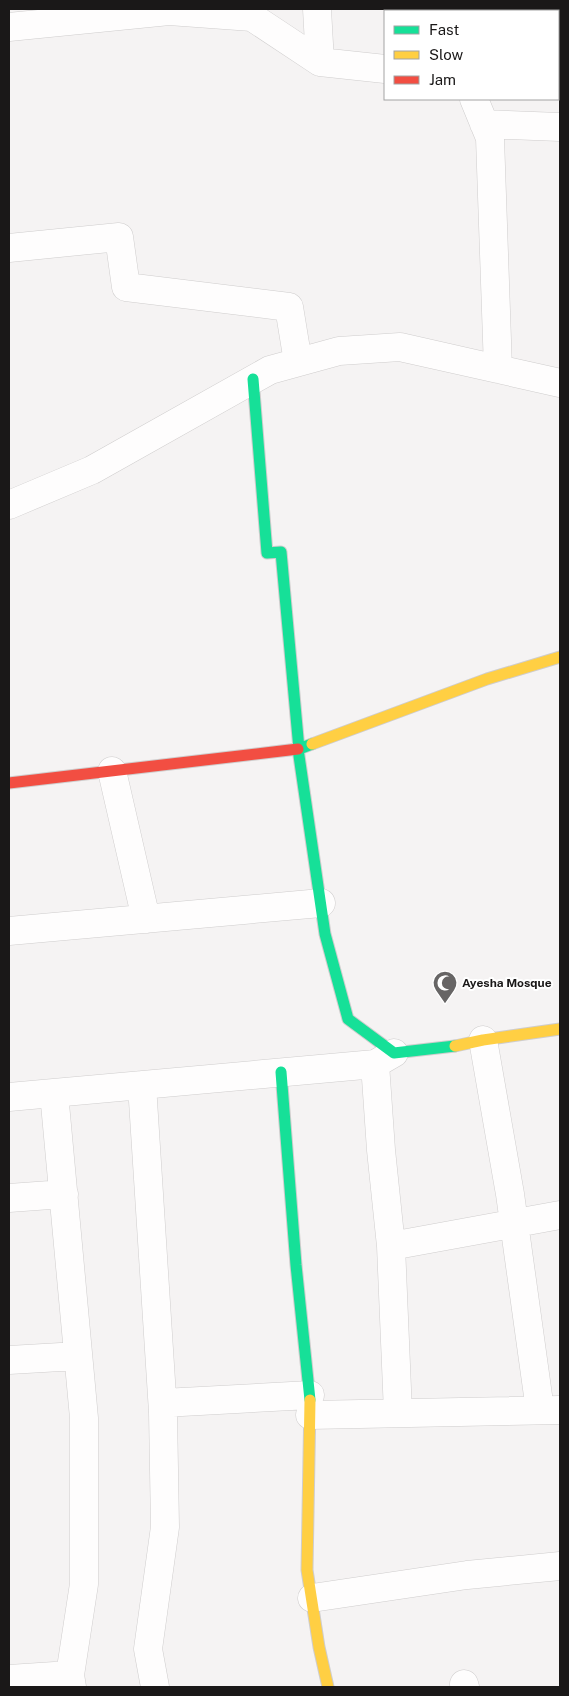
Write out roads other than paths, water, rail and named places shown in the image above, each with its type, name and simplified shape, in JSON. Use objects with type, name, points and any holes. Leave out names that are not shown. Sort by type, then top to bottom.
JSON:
[{"type":"street","points":[[317,9],[320,62]]},
{"type":"street","points":[[9,27],[50,16],[169,10],[252,17],[320,62],[384,69]]},
{"type":"street","points":[[474,100],[490,138],[498,369]]},
{"type":"street","points":[[484,124],[560,127]]},
{"type":"street","points":[[9,248],[119,237],[126,286],[289,307],[298,362]]},
{"type":"street","points":[[9,505],[92,470],[270,370],[339,351],[400,347],[560,383]]},
{"type":"street","points":[[253,379],[267,553],[281,552],[300,749],[325,934],[348,1020],[385,1058],[381,1150],[391,1246],[398,1413]]},
{"type":"street","points":[[9,783],[300,749],[487,679],[560,657]]},
{"type":"street","points":[[112,771],[146,918]]},
{"type":"street","points":[[9,931],[321,903]]},
{"type":"street","points":[[9,1097],[281,1072],[385,1058],[483,1040],[560,1029]]},
{"type":"street","points":[[162,1403],[310,1405],[398,1413],[550,1410],[514,1223],[483,1040]]},
{"type":"street","points":[[281,1072],[296,1265],[310,1405],[307,1570],[319,1647],[328,1687]]},
{"type":"street","points":[[142,1085],[162,1403],[165,1528],[148,1649],[154,1687]]},
{"type":"street","points":[[9,1679],[71,1681],[84,1584],[84,1418],[54,1093]]},
{"type":"street","points":[[9,1198],[64,1194]]},
{"type":"street","points":[[391,1246],[560,1215]]},
{"type":"street","points":[[9,1360],[78,1356]]},
{"type":"street","points":[[312,1598],[467,1574],[560,1566]]},
{"type":"place","name":"Ayesha Mosque","points":[[445,1004]]}]
